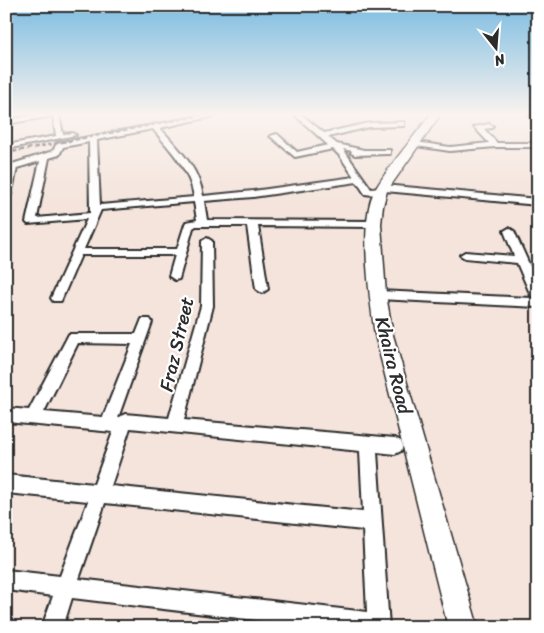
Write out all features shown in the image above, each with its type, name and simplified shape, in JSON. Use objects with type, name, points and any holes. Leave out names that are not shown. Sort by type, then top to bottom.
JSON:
[{"type":"street","points":[[6,147],[19,145]]},
{"type":"street","points":[[6,195],[10,168],[56,153],[60,146],[67,145]]},
{"type":"street","points":[[57,298],[95,212],[93,145]]},
{"type":"street","points":[[170,145],[186,163],[197,187],[202,223]]},
{"type":"street","points":[[283,145],[295,155],[333,146],[356,149],[363,153]]},
{"type":"street","name":"Khaira Road","points":[[416,145],[382,190],[376,206],[374,224],[378,295],[384,335],[463,627]]},
{"type":"street","points":[[420,145],[450,149],[515,145]]},
{"type":"street","points":[[333,146],[343,154],[368,192],[382,190],[538,202]]},
{"type":"street","points":[[343,154],[387,152]]},
{"type":"street","points":[[45,157],[31,222],[199,198],[253,194],[360,179]]},
{"type":"street","points":[[252,223],[262,289]]},
{"type":"street","points":[[175,276],[190,224],[374,224]]},
{"type":"street","points":[[509,231],[538,298]]},
{"type":"street","name":"Fraz Street","points":[[175,425],[208,306],[207,241]]},
{"type":"street","points":[[77,252],[182,252]]},
{"type":"street","points":[[465,255],[522,260]]},
{"type":"street","points":[[378,295],[538,303]]},
{"type":"street","points":[[52,627],[100,492],[115,425],[146,322]]},
{"type":"street","points":[[33,417],[74,338],[141,339]]},
{"type":"street","points":[[6,415],[115,425],[125,420],[395,446]]},
{"type":"street","points":[[6,580],[378,625],[368,444]]},
{"type":"street","points":[[6,484],[100,492],[373,522]]},
{"type":"railway","points":[[6,153],[50,145]]}]
